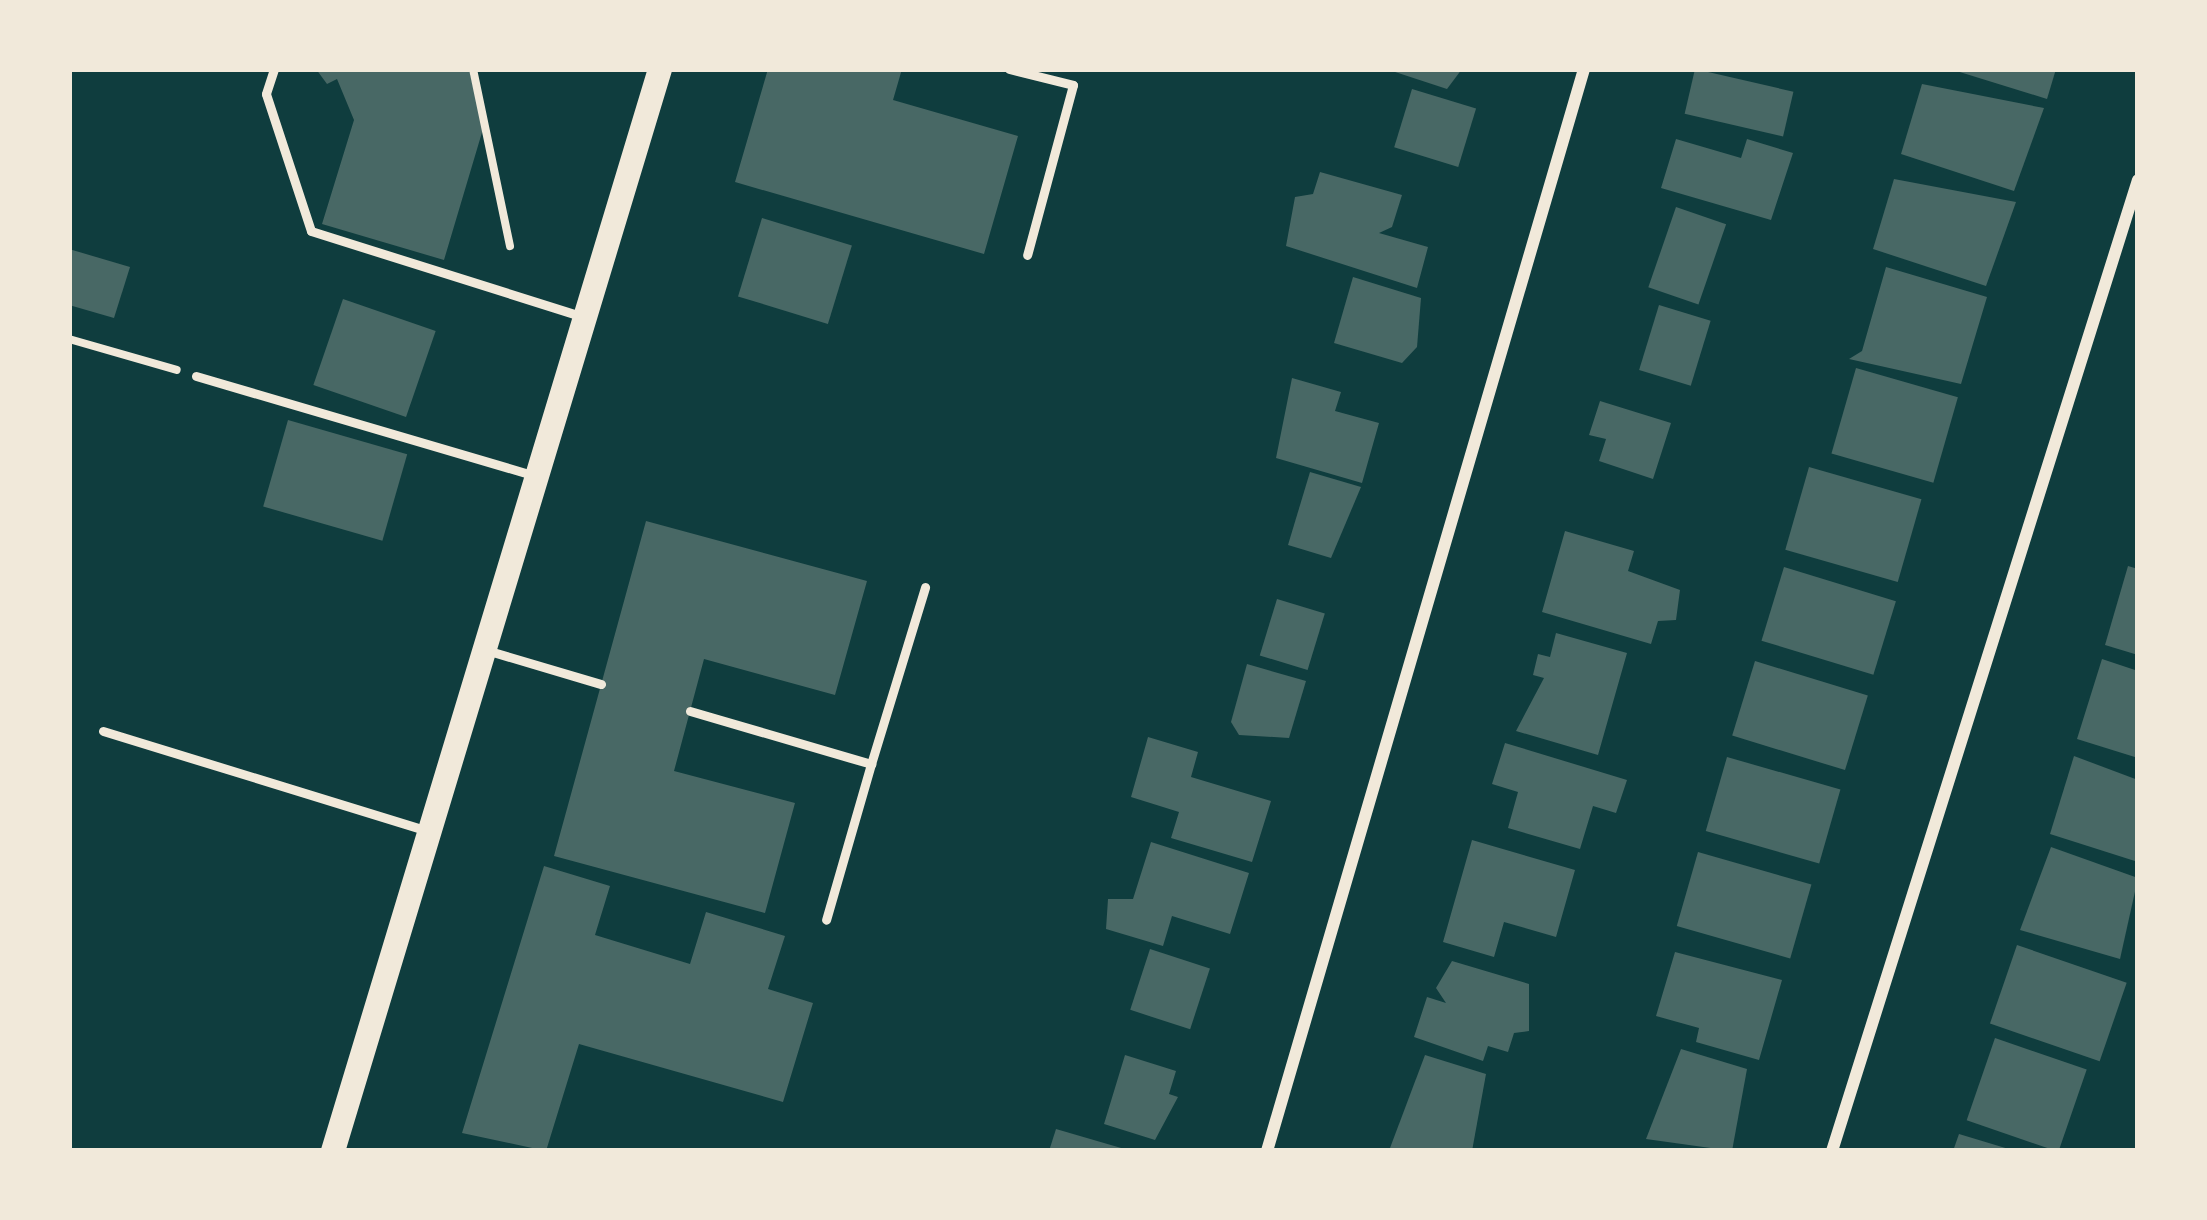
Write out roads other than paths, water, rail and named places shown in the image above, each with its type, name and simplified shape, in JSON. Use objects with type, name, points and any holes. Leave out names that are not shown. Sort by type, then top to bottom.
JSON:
[{"type":"main road","points":[[333,1151],[660,69]]},
{"type":"street","points":[[1267,1151],[1584,69]]},
{"type":"street","points":[[1832,1151],[2138,180]]},
{"type":"lane","points":[[274,69],[266,94],[311,231],[586,318]]},
{"type":"lane","points":[[1009,69],[1072,86]]},
{"type":"lane","points":[[1027,255],[1077,69]]},
{"type":"lane","points":[[196,376],[538,477]]},
{"type":"lane","points":[[826,920],[926,587]]},
{"type":"lane","points":[[486,650],[601,684]]},
{"type":"lane","points":[[690,711],[872,764]]},
{"type":"lane","points":[[103,731],[430,831]]}]
